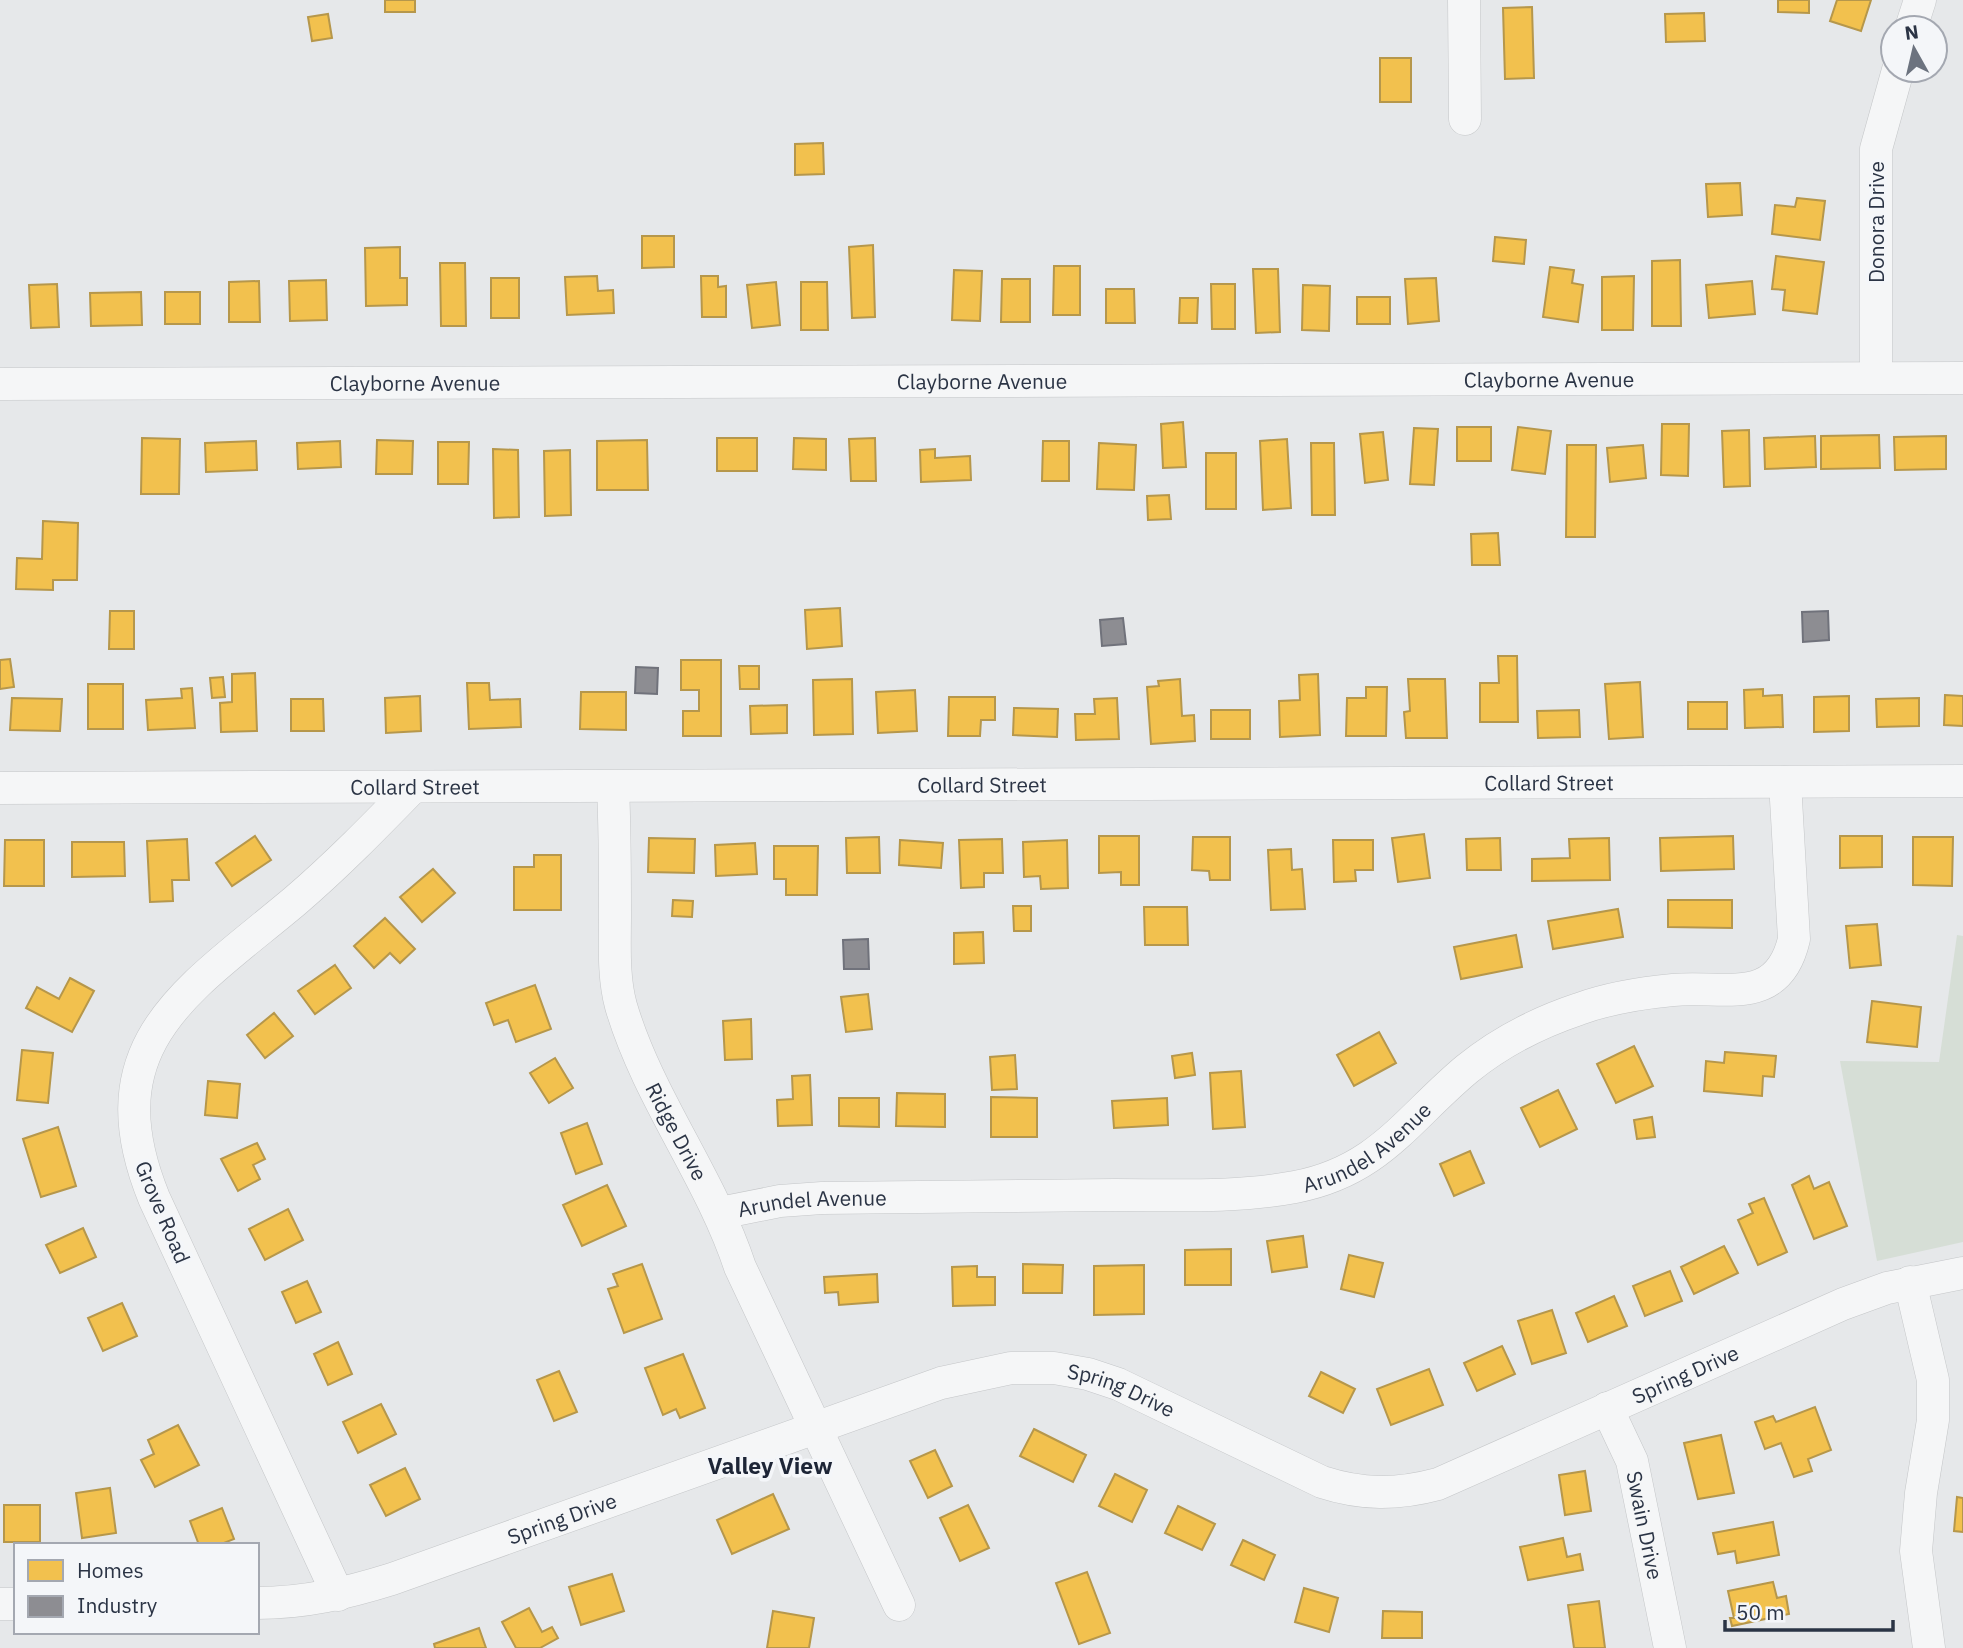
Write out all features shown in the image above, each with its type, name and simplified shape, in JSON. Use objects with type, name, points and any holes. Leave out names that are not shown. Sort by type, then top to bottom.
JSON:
[{"type":"street","points":[[1464,0],[1465,119]]},
{"type":"street","name":"Donora Drive","points":[[1876,377],[1876,149],[1894,84]]},
{"type":"street","name":"Clayborne Avenue","points":[[0,384],[1963,378]]},
{"type":"street","name":"Collard Street","points":[[0,788],[614,788],[1963,781]]},
{"type":"street","name":"Arundel Avenue","points":[[720,1213],[780,1200],[822,1198],[1207,1195],[1293,1188],[1343,1172],[1370,1159],[1399,1136],[1468,1068],[1498,1047],[1543,1023],[1579,1009],[1629,995],[1676,989],[1728,991],[1753,988],[1780,971],[1790,955],[1794,939],[1785,782]]},
{"type":"street","name":"Grove Road","points":[[338,1595],[154,1198],[139,1156],[133,1104],[139,1066],[151,1038],[167,1014],[201,980],[334,869],[413,787]]},
{"type":"street","name":"Ridge Drive","points":[[614,788],[615,965],[621,1004],[632,1038],[682,1145],[720,1213],[740,1267],[899,1605]]},
{"type":"street","name":"Spring Drive","points":[[259,1603],[286,1603],[338,1595],[942,1382],[1011,1367],[1054,1368],[1118,1384],[1322,1482],[1356,1492],[1384,1494],[1438,1484],[1843,1304],[1910,1282],[1963,1273]]},
{"type":"street","points":[[1910,1282],[1933,1380],[1933,1420],[1921,1493],[1916,1551],[1929,1648]]},
{"type":"street","name":"Swain Drive","points":[[1607,1408],[1632,1461],[1670,1648]]},
{"type":"shaded area","points":[[1957,935],[1963,936],[1963,1242],[1877,1261],[1840,1061],[1939,1062]]},
{"type":"building: Homes","points":[[385,0],[415,0],[415,12],[385,12]]},
{"type":"building: Homes","points":[[1778,0],[1809,0],[1809,13],[1778,12]]},
{"type":"building: Homes","points":[[1837,0],[1871,0],[1861,31],[1830,21]]},
{"type":"building: Homes","points":[[1532,7],[1534,78],[1505,79],[1503,8]]},
{"type":"building: Homes","points":[[1704,13],[1705,41],[1666,42],[1665,14]]},
{"type":"building: Homes","points":[[328,14],[332,38],[312,41],[308,17]]},
{"type":"building: Homes","points":[[1380,58],[1411,58],[1411,102],[1380,102]]},
{"type":"building: Homes","points":[[823,143],[824,174],[795,175],[795,144]]},
{"type":"building: Homes","points":[[1740,183],[1742,215],[1708,217],[1706,184]]},
{"type":"building: Homes","points":[[1797,198],[1825,201],[1820,240],[1772,234],[1775,205],[1795,207]]},
{"type":"building: Homes","points":[[642,236],[674,236],[674,267],[642,268]]},
{"type":"building: Homes","points":[[1495,237],[1526,240],[1524,264],[1493,261]]},
{"type":"building: Homes","points":[[873,245],[875,317],[852,318],[849,247]]},
{"type":"building: Homes","points":[[400,247],[400,278],[407,278],[407,305],[366,306],[365,248]]},
{"type":"building: Homes","points":[[1776,256],[1824,262],[1817,314],[1783,310],[1785,290],[1772,289]]},
{"type":"building: Homes","points":[[1680,260],[1681,326],[1652,326],[1652,261]]},
{"type":"building: Homes","points":[[440,263],[465,263],[466,326],[441,326]]},
{"type":"building: Homes","points":[[1054,266],[1080,266],[1080,315],[1053,315]]},
{"type":"building: Homes","points":[[1550,267],[1574,270],[1572,283],[1583,285],[1578,322],[1543,317]]},
{"type":"building: Homes","points":[[1253,269],[1278,269],[1280,332],[1256,333]]},
{"type":"building: Homes","points":[[954,270],[982,271],[980,321],[952,320]]},
{"type":"building: Homes","points":[[597,276],[598,291],[613,290],[614,313],[567,315],[565,277]]},
{"type":"building: Homes","points":[[701,276],[718,276],[718,287],[726,286],[726,317],[702,317]]},
{"type":"building: Homes","points":[[1634,276],[1633,330],[1602,330],[1602,277]]},
{"type":"building: Homes","points":[[491,278],[519,278],[519,318],[491,318]]},
{"type":"building: Homes","points":[[1436,278],[1439,321],[1408,324],[1405,279]]},
{"type":"building: Homes","points":[[1002,279],[1030,279],[1030,322],[1001,322]]},
{"type":"building: Homes","points":[[326,280],[327,320],[290,321],[289,281]]},
{"type":"building: Homes","points":[[259,281],[260,322],[229,322],[229,282]]},
{"type":"building: Homes","points":[[1752,281],[1755,314],[1709,318],[1706,285]]},
{"type":"building: Homes","points":[[776,282],[780,325],[752,328],[747,285]]},
{"type":"building: Homes","points":[[801,282],[827,282],[828,330],[801,330]]},
{"type":"building: Homes","points":[[57,284],[59,327],[31,328],[29,285]]},
{"type":"building: Homes","points":[[1211,284],[1235,284],[1235,329],[1212,329]]},
{"type":"building: Homes","points":[[1303,285],[1330,286],[1329,331],[1302,330]]},
{"type":"building: Homes","points":[[1106,289],[1134,289],[1135,323],[1106,323]]},
{"type":"building: Homes","points":[[141,292],[142,325],[91,326],[90,293]]},
{"type":"building: Homes","points":[[165,292],[200,292],[200,324],[165,324]]},
{"type":"building: Homes","points":[[1357,297],[1390,297],[1390,324],[1357,324]]},
{"type":"building: Homes","points":[[1180,298],[1198,298],[1197,323],[1179,323]]},
{"type":"building: Homes","points":[[1183,422],[1186,467],[1163,468],[1161,424]]},
{"type":"building: Homes","points":[[1662,424],[1689,424],[1688,476],[1661,475]]},
{"type":"building: Homes","points":[[1457,427],[1491,427],[1491,461],[1457,461]]},
{"type":"building: Homes","points":[[1518,427],[1551,431],[1545,474],[1512,470]]},
{"type":"building: Homes","points":[[1414,428],[1438,429],[1434,485],[1410,484]]},
{"type":"building: Homes","points":[[1749,430],[1750,486],[1724,487],[1722,431]]},
{"type":"building: Homes","points":[[1383,432],[1388,480],[1365,483],[1360,434]]},
{"type":"building: Homes","points":[[1879,435],[1880,468],[1821,469],[1821,436]]},
{"type":"building: Homes","points":[[1815,436],[1816,467],[1765,469],[1764,438]]},
{"type":"building: Homes","points":[[1946,436],[1946,469],[1895,470],[1894,437]]},
{"type":"building: Homes","points":[[142,438],[180,439],[179,494],[141,494]]},
{"type":"building: Homes","points":[[717,438],[757,438],[757,471],[717,471]]},
{"type":"building: Homes","points":[[794,438],[826,439],[826,470],[793,469]]},
{"type":"building: Homes","points":[[875,438],[876,481],[851,481],[849,439]]},
{"type":"building: Homes","points":[[1287,439],[1291,508],[1263,510],[1260,441]]},
{"type":"building: Homes","points":[[377,440],[413,441],[412,474],[376,474]]},
{"type":"building: Homes","points":[[647,440],[648,490],[597,490],[597,441]]},
{"type":"building: Homes","points":[[256,441],[257,470],[206,472],[205,443]]},
{"type":"building: Homes","points":[[340,441],[341,467],[298,469],[297,443]]},
{"type":"building: Homes","points":[[1043,441],[1069,441],[1069,481],[1042,481]]},
{"type":"building: Homes","points":[[438,442],[469,442],[468,484],[438,484]]},
{"type":"building: Homes","points":[[1099,443],[1136,445],[1134,490],[1097,489]]},
{"type":"building: Homes","points":[[1311,443],[1334,443],[1335,515],[1312,515]]},
{"type":"building: Homes","points":[[1567,445],[1596,445],[1595,537],[1566,537]]},
{"type":"building: Homes","points":[[1643,445],[1646,478],[1610,482],[1607,448]]},
{"type":"building: Homes","points":[[493,449],[518,450],[519,517],[494,518]]},
{"type":"building: Homes","points":[[935,449],[935,458],[970,456],[971,480],[921,482],[920,450]]},
{"type":"building: Homes","points":[[570,450],[571,515],[545,516],[544,451]]},
{"type":"building: Homes","points":[[1206,453],[1236,453],[1236,509],[1206,509]]},
{"type":"building: Homes","points":[[1169,495],[1171,519],[1148,520],[1147,496]]},
{"type":"building: Homes","points":[[43,521],[78,523],[77,580],[53,580],[53,590],[16,589],[17,558],[42,559]]},
{"type":"building: Homes","points":[[1498,533],[1500,565],[1472,565],[1471,534]]},
{"type":"building: Homes","points":[[840,608],[842,646],[807,649],[805,610]]},
{"type":"building: Homes","points":[[110,611],[134,611],[134,649],[109,649]]},
{"type":"building: Homes","points":[[1498,656],[1517,656],[1518,722],[1480,722],[1480,683],[1499,683]]},
{"type":"building: Homes","points":[[10,659],[14,687],[0,689],[0,660]]},
{"type":"building: Homes","points":[[681,660],[721,660],[721,736],[683,736],[683,711],[699,711],[699,690],[681,690]]},
{"type":"building: Homes","points":[[739,666],[759,666],[759,689],[740,689]]},
{"type":"building: Homes","points":[[255,673],[257,731],[221,732],[220,703],[232,702],[232,674]]},
{"type":"building: Homes","points":[[1318,674],[1320,735],[1280,737],[1279,701],[1300,700],[1299,675]]},
{"type":"building: Homes","points":[[223,677],[225,697],[212,698],[210,678]]},
{"type":"building: Homes","points":[[852,679],[853,734],[814,735],[813,680]]},
{"type":"building: Homes","points":[[1180,679],[1182,716],[1194,715],[1195,741],[1151,744],[1147,687],[1159,686],[1158,681]]},
{"type":"building: Homes","points":[[1408,679],[1445,679],[1447,738],[1406,738],[1404,712],[1410,711]]},
{"type":"building: Homes","points":[[1640,682],[1643,737],[1609,739],[1605,684]]},
{"type":"building: Homes","points":[[467,683],[489,683],[490,700],[520,699],[521,727],[469,729]]},
{"type":"building: Homes","points":[[88,684],[123,684],[123,729],[88,729]]},
{"type":"building: Homes","points":[[1366,687],[1387,687],[1386,736],[1346,736],[1347,698],[1366,698]]},
{"type":"building: Homes","points":[[192,688],[195,728],[148,730],[146,700],[182,698],[181,689]]},
{"type":"building: Homes","points":[[1763,689],[1763,696],[1782,695],[1783,727],[1745,728],[1744,690]]},
{"type":"building: Homes","points":[[915,690],[917,731],[878,733],[876,692]]},
{"type":"building: Homes","points":[[581,692],[626,692],[626,730],[580,729]]},
{"type":"building: Homes","points":[[1945,695],[1963,696],[1963,726],[1944,725]]},
{"type":"building: Homes","points":[[420,696],[421,731],[386,733],[385,698]]},
{"type":"building: Homes","points":[[1849,696],[1849,731],[1814,732],[1814,697]]},
{"type":"building: Homes","points":[[949,697],[995,697],[995,720],[981,720],[980,736],[948,736]]},
{"type":"building: Homes","points":[[12,698],[62,699],[60,731],[10,730]]},
{"type":"building: Homes","points":[[1117,698],[1119,739],[1076,740],[1075,714],[1095,714],[1094,699]]},
{"type":"building: Homes","points":[[1919,698],[1919,726],[1877,727],[1876,699]]},
{"type":"building: Homes","points":[[291,699],[323,699],[324,731],[291,731]]},
{"type":"building: Homes","points":[[1688,702],[1727,702],[1727,729],[1688,729]]},
{"type":"building: Homes","points":[[787,705],[787,733],[751,734],[750,706]]},
{"type":"building: Homes","points":[[1014,708],[1058,709],[1057,737],[1013,735]]},
{"type":"building: Homes","points":[[1211,710],[1250,710],[1250,739],[1211,739]]},
{"type":"building: Homes","points":[[1579,710],[1580,737],[1538,738],[1537,711]]},
{"type":"building: Homes","points":[[1424,834],[1430,878],[1398,882],[1392,838]]},
{"type":"building: Homes","points":[[255,836],[271,860],[232,886],[216,863]]},
{"type":"building: Homes","points":[[1099,836],[1139,836],[1139,885],[1121,885],[1121,872],[1099,873]]},
{"type":"building: Homes","points":[[1733,836],[1734,869],[1661,871],[1660,838]]},
{"type":"building: Homes","points":[[1840,836],[1882,836],[1882,867],[1840,868]]},
{"type":"building: Homes","points":[[879,837],[880,873],[847,873],[846,838]]},
{"type":"building: Homes","points":[[1193,837],[1230,837],[1230,880],[1210,880],[1209,871],[1192,870]]},
{"type":"building: Homes","points":[[1913,837],[1953,837],[1952,886],[1913,885]]},
{"type":"building: Homes","points":[[649,838],[695,839],[694,873],[648,872]]},
{"type":"building: Homes","points":[[1500,838],[1501,870],[1467,870],[1466,839]]},
{"type":"building: Homes","points":[[1609,838],[1610,880],[1532,881],[1532,859],[1570,858],[1569,839]]},
{"type":"building: Homes","points":[[187,839],[189,880],[172,880],[173,901],[150,902],[147,841]]},
{"type":"building: Homes","points":[[1002,839],[1003,873],[984,873],[984,887],[961,888],[959,840]]},
{"type":"building: Homes","points":[[5,840],[44,840],[44,886],[4,886]]},
{"type":"building: Homes","points":[[900,840],[943,843],[941,868],[899,865]]},
{"type":"building: Homes","points":[[1067,840],[1068,888],[1041,889],[1040,876],[1024,877],[1023,842]]},
{"type":"building: Homes","points":[[1333,840],[1373,840],[1373,870],[1355,870],[1356,881],[1334,882]]},
{"type":"building: Homes","points":[[72,842],[124,842],[125,876],[72,877]]},
{"type":"building: Homes","points":[[755,843],[757,874],[716,876],[715,845]]},
{"type":"building: Homes","points":[[774,846],[818,846],[817,895],[786,895],[786,879],[774,879]]},
{"type":"building: Homes","points":[[1291,849],[1292,870],[1302,869],[1305,909],[1271,910],[1268,850]]},
{"type":"building: Homes","points":[[534,855],[561,855],[561,910],[514,910],[514,867],[534,867]]},
{"type":"building: Homes","points":[[433,869],[455,893],[422,922],[400,897]]},
{"type":"building: Homes","points":[[673,900],[693,901],[692,917],[672,916]]},
{"type":"building: Homes","points":[[1668,900],[1732,900],[1732,928],[1668,927]]},
{"type":"building: Homes","points":[[1013,906],[1031,906],[1031,931],[1014,931]]},
{"type":"building: Homes","points":[[1144,907],[1187,907],[1188,945],[1145,945]]},
{"type":"building: Homes","points":[[1618,909],[1623,937],[1553,949],[1548,921]]},
{"type":"building: Homes","points":[[385,918],[415,949],[400,963],[390,953],[374,968],[354,946]]},
{"type":"building: Homes","points":[[1877,924],[1881,965],[1850,968],[1846,926]]},
{"type":"building: Homes","points":[[983,932],[984,963],[954,964],[954,933]]},
{"type":"building: Homes","points":[[1516,935],[1522,967],[1461,979],[1454,947]]},
{"type":"building: Homes","points":[[335,965],[351,988],[315,1014],[298,991]]},
{"type":"building: Homes","points":[[70,978],[94,991],[72,1032],[26,1008],[37,987],[59,999]]},
{"type":"building: Homes","points":[[535,985],[551,1029],[516,1042],[508,1020],[494,1025],[486,1003]]},
{"type":"building: Homes","points":[[868,994],[872,1029],[846,1032],[841,997]]},
{"type":"building: Homes","points":[[1872,1001],[1921,1007],[1917,1047],[1867,1042]]},
{"type":"building: Homes","points":[[274,1013],[293,1036],[265,1058],[247,1035]]},
{"type":"building: Homes","points":[[751,1019],[752,1059],[725,1060],[723,1021]]},
{"type":"building: Homes","points":[[1379,1032],[1396,1063],[1354,1086],[1337,1055]]},
{"type":"building: Homes","points":[[1634,1046],[1653,1086],[1616,1103],[1597,1064]]},
{"type":"building: Homes","points":[[22,1050],[53,1053],[48,1103],[17,1100]]},
{"type":"building: Homes","points":[[1725,1052],[1776,1056],[1774,1077],[1763,1076],[1762,1096],[1704,1091],[1706,1061],[1724,1063]]},
{"type":"building: Homes","points":[[1192,1053],[1195,1075],[1175,1078],[1172,1056]]},
{"type":"building: Homes","points":[[1015,1055],[1017,1089],[992,1090],[990,1057]]},
{"type":"building: Homes","points":[[555,1058],[573,1088],[549,1103],[530,1073]]},
{"type":"building: Homes","points":[[1241,1071],[1245,1127],[1213,1129],[1210,1073]]},
{"type":"building: Homes","points":[[810,1075],[812,1125],[778,1126],[777,1100],[793,1099],[792,1076]]},
{"type":"building: Homes","points":[[208,1081],[240,1084],[237,1118],[205,1115]]},
{"type":"building: Homes","points":[[1558,1090],[1577,1129],[1540,1147],[1521,1108]]},
{"type":"building: Homes","points":[[897,1093],[945,1094],[945,1127],[896,1126]]},
{"type":"building: Homes","points":[[991,1097],[1037,1098],[1037,1137],[991,1137]]},
{"type":"building: Homes","points":[[839,1098],[879,1098],[879,1127],[839,1126]]},
{"type":"building: Homes","points":[[1167,1098],[1168,1125],[1114,1128],[1112,1101]]},
{"type":"building: Homes","points":[[1652,1117],[1655,1137],[1637,1139],[1634,1120]]},
{"type":"building: Homes","points":[[587,1123],[602,1164],[576,1174],[561,1133]]},
{"type":"building: Homes","points":[[58,1127],[76,1186],[41,1197],[23,1139]]},
{"type":"building: Homes","points":[[257,1143],[265,1159],[253,1165],[260,1179],[238,1191],[221,1159]]},
{"type":"building: Homes","points":[[1470,1151],[1484,1183],[1454,1196],[1440,1164]]},
{"type":"building: Homes","points":[[1809,1176],[1814,1189],[1829,1182],[1847,1226],[1814,1239],[1792,1185]]},
{"type":"building: Homes","points":[[607,1185],[626,1226],[582,1246],[563,1205]]},
{"type":"building: Homes","points":[[1764,1198],[1787,1252],[1758,1265],[1738,1220],[1753,1213],[1749,1204]]},
{"type":"building: Homes","points":[[288,1209],[303,1240],[265,1260],[249,1229]]},
{"type":"building: Homes","points":[[83,1228],[96,1257],[60,1273],[46,1245]]},
{"type":"building: Homes","points":[[1303,1236],[1307,1267],[1272,1272],[1267,1241]]},
{"type":"building: Homes","points":[[1724,1246],[1738,1273],[1694,1294],[1681,1267]]},
{"type":"building: Homes","points":[[1231,1249],[1231,1285],[1185,1285],[1185,1250]]},
{"type":"building: Homes","points":[[1349,1255],[1383,1263],[1374,1297],[1341,1289]]},
{"type":"building: Homes","points":[[642,1264],[662,1319],[624,1333],[608,1289],[618,1286],[613,1274]]},
{"type":"building: Homes","points":[[1023,1264],[1063,1265],[1062,1293],[1023,1293]]},
{"type":"building: Homes","points":[[1144,1265],[1144,1314],[1094,1315],[1094,1266]]},
{"type":"building: Homes","points":[[977,1266],[977,1277],[995,1277],[995,1305],[953,1306],[952,1267]]},
{"type":"building: Homes","points":[[1670,1271],[1682,1301],[1645,1316],[1633,1286]]},
{"type":"building: Homes","points":[[877,1274],[878,1302],[839,1305],[838,1292],[825,1293],[824,1277]]},
{"type":"building: Homes","points":[[307,1281],[321,1312],[296,1323],[282,1292]]},
{"type":"building: Homes","points":[[1614,1296],[1627,1326],[1588,1342],[1576,1313]]},
{"type":"building: Homes","points":[[122,1303],[137,1336],[103,1351],[88,1318]]},
{"type":"building: Homes","points":[[1552,1310],[1566,1353],[1532,1364],[1518,1321]]},
{"type":"building: Homes","points":[[338,1342],[352,1374],[328,1385],[314,1354]]},
{"type":"building: Homes","points":[[1502,1346],[1515,1374],[1477,1391],[1464,1363]]},
{"type":"building: Homes","points":[[683,1354],[705,1408],[680,1418],[676,1409],[663,1415],[645,1368]]},
{"type":"building: Homes","points":[[1429,1369],[1443,1405],[1391,1425],[1377,1389]]},
{"type":"building: Homes","points":[[559,1371],[577,1412],[554,1421],[537,1380]]},
{"type":"building: Homes","points":[[1321,1372],[1355,1389],[1343,1413],[1309,1396]]},
{"type":"building: Homes","points":[[381,1404],[396,1434],[358,1453],[343,1422]]},
{"type":"building: Homes","points":[[1815,1407],[1831,1450],[1808,1459],[1812,1471],[1794,1477],[1781,1443],[1765,1449],[1755,1422],[1773,1416],[1776,1422]]},
{"type":"building: Homes","points":[[178,1425],[199,1465],[155,1487],[141,1460],[154,1454],[148,1440]]},
{"type":"building: Homes","points":[[1034,1429],[1086,1455],[1073,1482],[1020,1456]]},
{"type":"building: Homes","points":[[1721,1435],[1734,1493],[1698,1499],[1684,1443]]},
{"type":"building: Homes","points":[[935,1450],[952,1486],[928,1498],[910,1461]]},
{"type":"building: Homes","points":[[405,1468],[420,1499],[386,1516],[370,1485]]},
{"type":"building: Homes","points":[[1585,1471],[1591,1511],[1565,1515],[1559,1475]]},
{"type":"building: Homes","points":[[1115,1474],[1147,1490],[1132,1522],[1099,1506]]},
{"type":"building: Homes","points":[[110,1488],[116,1533],[82,1538],[76,1493]]},
{"type":"building: Homes","points":[[773,1494],[789,1529],[732,1554],[717,1520]]},
{"type":"building: Homes","points":[[1957,1497],[1963,1498],[1963,1532],[1954,1531]]},
{"type":"building: Homes","points":[[4,1505],[40,1505],[40,1542],[4,1542]]},
{"type":"building: Homes","points":[[968,1505],[989,1548],[960,1561],[940,1518]]},
{"type":"building: Homes","points":[[1178,1506],[1215,1524],[1202,1550],[1165,1533]]},
{"type":"building: Homes","points":[[222,1508],[234,1539],[224,1543],[198,1543],[190,1521]]},
{"type":"building: Homes","points":[[1773,1522],[1779,1555],[1737,1563],[1735,1551],[1718,1554],[1713,1533]]},
{"type":"building: Homes","points":[[1563,1538],[1567,1557],[1580,1554],[1583,1570],[1528,1580],[1520,1547]]},
{"type":"building: Homes","points":[[1243,1540],[1275,1555],[1264,1580],[1231,1565]]},
{"type":"building: Homes","points":[[1087,1572],[1110,1633],[1079,1644],[1056,1583]]},
{"type":"building: Homes","points":[[612,1574],[624,1611],[581,1625],[569,1587]]},
{"type":"building: Homes","points":[[1773,1582],[1777,1598],[1786,1596],[1789,1614],[1732,1626],[1730,1618],[1734,1618],[1728,1591]]},
{"type":"building: Homes","points":[[1304,1588],[1338,1598],[1329,1632],[1295,1622]]},
{"type":"building: Homes","points":[[1599,1601],[1605,1648],[1574,1648],[1568,1605]]},
{"type":"building: Homes","points":[[529,1608],[542,1632],[552,1627],[558,1638],[540,1648],[516,1648],[502,1622]]},
{"type":"building: Homes","points":[[773,1611],[814,1618],[809,1648],[767,1648]]},
{"type":"building: Homes","points":[[1383,1611],[1422,1612],[1422,1638],[1382,1638]]},
{"type":"building: Homes","points":[[479,1628],[486,1648],[435,1648],[434,1644]]},
{"type":"building: Industry","points":[[1828,611],[1829,640],[1803,642],[1802,612]]},
{"type":"building: Industry","points":[[1123,618],[1126,644],[1102,646],[1100,620]]},
{"type":"building: Industry","points":[[636,667],[658,668],[657,694],[635,693]]},
{"type":"building: Industry","points":[[868,939],[869,969],[844,969],[843,940]]},
{"type":"district","name":"Valley View","points":[[770,1465]]}]
